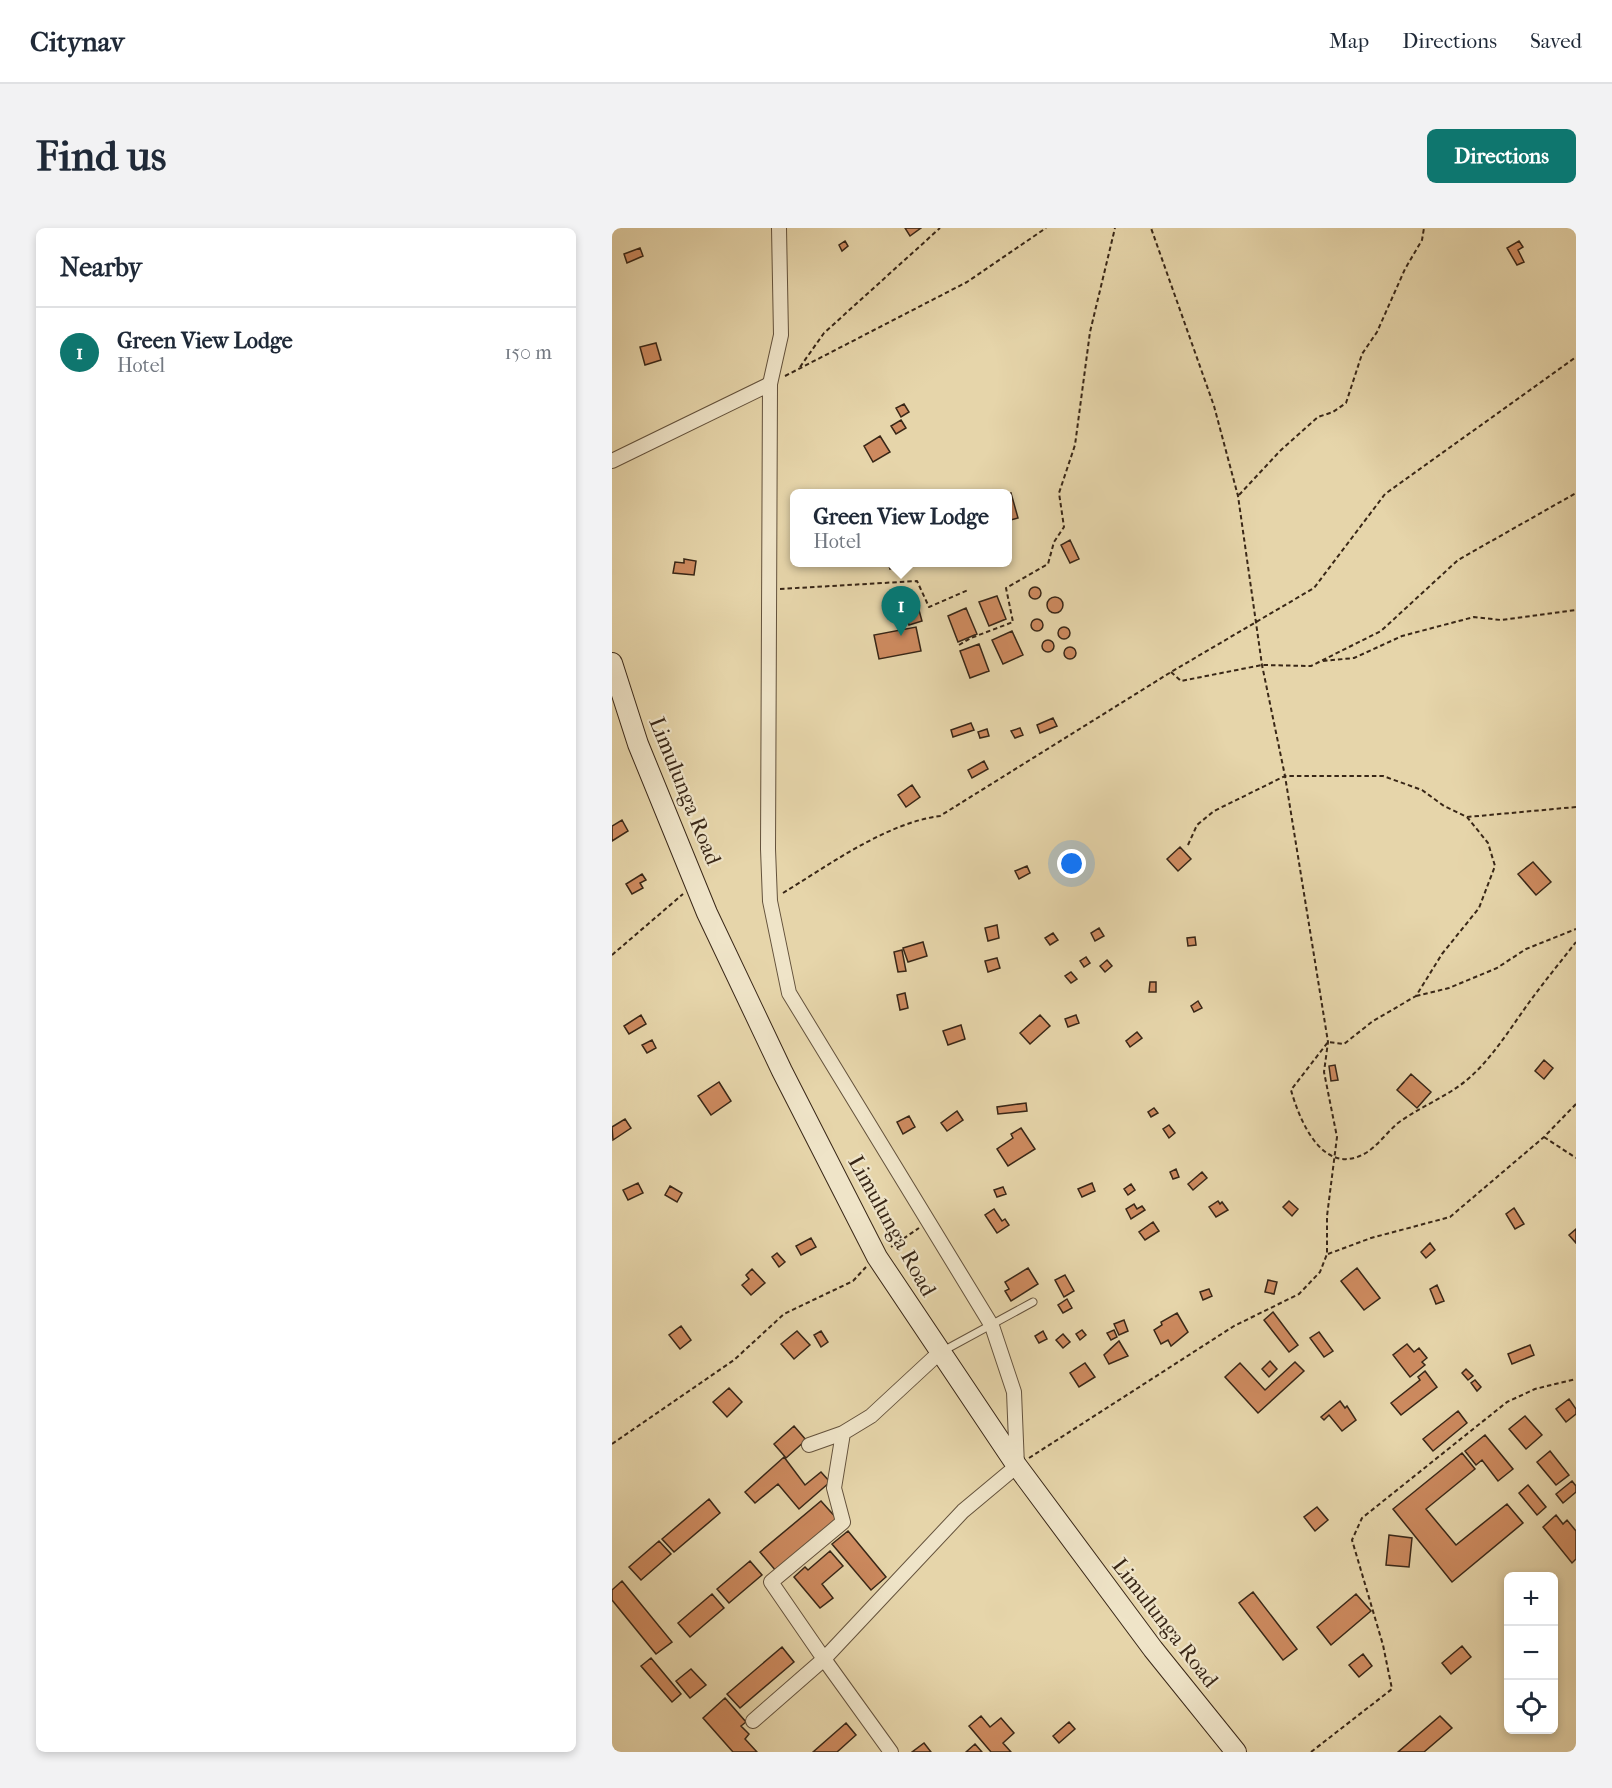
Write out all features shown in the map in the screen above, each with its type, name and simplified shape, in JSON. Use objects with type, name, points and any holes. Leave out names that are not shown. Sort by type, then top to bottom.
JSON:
[{"type":"main road","name":"Limulunga Road","points":[[614,673],[638,744],[707,913],[777,1061],[877,1257],[939,1353],[1017,1466],[1153,1649],[1236,1752]]},
{"type":"street","points":[[753,1721],[824,1659],[963,1511],[1017,1466],[1014,1392],[992,1326],[789,993],[770,901],[768,849],[770,384],[781,335],[779,228]]},
{"type":"street","points":[[612,460],[770,384]]},
{"type":"street","points":[[809,1444],[843,1433],[871,1416],[939,1353]]},
{"type":"street","points":[[843,1433],[834,1488],[843,1522],[771,1582],[891,1752]]},
{"type":"lane","points":[[939,1353],[1033,1302]]},
{"type":"path","points":[[799,368],[824,333],[940,228]]},
{"type":"path","points":[[770,384],[967,282],[1046,228]]},
{"type":"path","points":[[959,645],[1013,622],[1006,588],[1048,564],[1054,542],[1064,527],[1059,493],[1075,444],[1090,332],[1115,228]]},
{"type":"path","points":[[1017,1466],[1234,1326],[1299,1294],[1320,1272],[1327,1254],[1327,1216],[1337,1137],[1324,1072],[1328,1042],[1285,777],[1262,665],[1238,496],[1214,406],[1151,228]]},
{"type":"path","points":[[1238,496],[1280,451],[1318,417],[1333,412],[1346,402],[1362,354],[1377,332],[1405,269],[1422,240],[1424,228]]},
{"type":"path","points":[[770,901],[844,856],[915,819],[940,816],[1171,672],[1314,588],[1385,494],[1576,357]]},
{"type":"path","points":[[1171,672],[1181,681],[1262,665],[1311,666],[1381,631],[1458,560],[1576,493]]},
{"type":"path","points":[[769,590],[917,581],[929,607],[968,590]]},
{"type":"path","points":[[1320,662],[1354,658],[1402,636],[1474,617],[1501,620],[1576,610]]},
{"type":"path","points":[[1188,844],[1197,825],[1214,812],[1285,777],[1383,776],[1422,790],[1444,806],[1467,817],[1488,843],[1495,866],[1479,908],[1442,954],[1416,996]]},
{"type":"path","points":[[1467,817],[1576,807]]},
{"type":"path","points":[[612,955],[696,883]]},
{"type":"path","points":[[1328,1042],[1344,1044],[1372,1021],[1416,996],[1449,988],[1487,972],[1526,949],[1576,929]]},
{"type":"path","points":[[1328,1042],[1291,1090],[1295,1106],[1322,1153],[1345,1160],[1365,1153],[1399,1122],[1444,1098],[1469,1078],[1493,1053],[1576,942]]},
{"type":"path","points":[[1327,1254],[1371,1238],[1450,1217],[1544,1137],[1576,1104]]},
{"type":"path","points":[[1544,1137],[1576,1158]]},
{"type":"path","points":[[612,1444],[734,1360],[783,1314],[853,1281],[877,1257],[928,1221]]},
{"type":"path","points":[[1311,1752],[1392,1689],[1383,1645],[1352,1540],[1362,1518],[1508,1402],[1535,1389],[1576,1379]]},
{"type":"building","points":[[905,228],[921,228],[910,236]]},
{"type":"building","points":[[845,241],[848,246],[842,251],[839,245]]},
{"type":"building","points":[[1519,241],[1523,247],[1518,250],[1524,262],[1517,265],[1507,248]]},
{"type":"building","points":[[640,248],[643,256],[627,263],[624,254]]},
{"type":"building","points":[[656,343],[661,360],[645,365],[640,347]]},
{"type":"building","points":[[904,404],[909,412],[901,417],[896,408]]},
{"type":"building","points":[[901,420],[906,428],[896,434],[891,426]]},
{"type":"building","points":[[880,436],[890,452],[873,462],[864,446]]},
{"type":"building","points":[[1012,497],[1018,518],[1012,520]]},
{"type":"building","points":[[1070,540],[1079,559],[1070,563],[1061,545]]},
{"type":"building","points":[[684,559],[696,561],[694,575],[673,573],[675,562],[684,563]]},
{"type":"building","points":[[1037,587],[1041,593],[1037,599],[1033,599],[1029,591]]},
{"type":"building","points":[[997,596],[1006,619],[989,626],[979,602]]},
{"type":"building","points":[[1055,597],[1063,605],[1055,613],[1047,605]]},
{"type":"building","points":[[917,603],[922,621],[909,625],[908,621],[903,623],[899,608]]},
{"type":"building","points":[[966,608],[977,634],[958,642],[948,616]]},
{"type":"building","points":[[1039,619],[1042,620],[1042,630],[1035,631],[1032,630],[1031,623],[1032,620]]},
{"type":"building","points":[[916,627],[921,651],[879,659],[874,635]]},
{"type":"building","points":[[1066,627],[1069,628],[1069,638],[1062,639],[1059,638],[1058,631],[1059,628]]},
{"type":"building","points":[[1012,631],[1023,655],[1003,664],[992,640]]},
{"type":"building","points":[[1050,640],[1054,646],[1050,652],[1046,652],[1042,644]]},
{"type":"building","points":[[979,644],[989,671],[970,678],[960,651]]},
{"type":"building","points":[[1072,647],[1075,648],[1075,658],[1068,659],[1065,658],[1064,651],[1065,648]]},
{"type":"building","points":[[1053,718],[1057,726],[1040,733],[1037,725]]},
{"type":"building","points":[[971,723],[974,730],[953,737],[951,730]]},
{"type":"building","points":[[1020,728],[1023,735],[1015,738],[1011,731]]},
{"type":"building","points":[[987,729],[989,736],[980,738],[978,732]]},
{"type":"building","points":[[984,761],[988,769],[972,778],[968,770]]},
{"type":"building","points":[[912,785],[920,797],[906,807],[898,795]]},
{"type":"building","points":[[622,820],[628,831],[612,841],[612,826]]},
{"type":"building","points":[[1180,847],[1191,859],[1178,871],[1167,859]]},
{"type":"building","points":[[1533,862],[1551,882],[1536,895],[1518,874]]},
{"type":"building","points":[[1027,866],[1030,873],[1019,879],[1015,871]]},
{"type":"building","points":[[642,874],[646,880],[640,883],[643,888],[632,894],[626,884]]},
{"type":"building","points":[[997,925],[999,938],[988,941],[985,928]]},
{"type":"building","points":[[1099,928],[1104,936],[1095,941],[1091,933]]},
{"type":"building","points":[[1053,933],[1058,940],[1050,945],[1045,938]]},
{"type":"building","points":[[1195,937],[1196,945],[1188,946],[1187,938]]},
{"type":"building","points":[[923,942],[927,956],[908,962],[903,948]]},
{"type":"building","points":[[902,950],[906,971],[898,972],[894,952]]},
{"type":"building","points":[[1086,957],[1090,963],[1084,967],[1080,961]]},
{"type":"building","points":[[997,958],[1000,968],[988,972],[985,961]]},
{"type":"building","points":[[1107,960],[1112,966],[1105,972],[1100,966]]},
{"type":"building","points":[[1071,972],[1077,979],[1071,983],[1065,976]]},
{"type":"building","points":[[1150,982],[1156,982],[1156,992],[1149,992]]},
{"type":"building","points":[[905,993],[908,1008],[900,1010],[897,995]]},
{"type":"building","points":[[1198,1001],[1202,1008],[1194,1012],[1191,1006]]},
{"type":"building","points":[[641,1015],[646,1024],[629,1034],[624,1026]]},
{"type":"building","points":[[1040,1015],[1050,1026],[1030,1044],[1020,1033]]},
{"type":"building","points":[[1076,1015],[1079,1023],[1068,1027],[1065,1019]]},
{"type":"building","points":[[961,1025],[965,1039],[948,1045],[943,1031]]},
{"type":"building","points":[[1137,1032],[1142,1038],[1130,1047],[1126,1041]]},
{"type":"building","points":[[652,1040],[656,1048],[647,1053],[642,1045]]},
{"type":"building","points":[[1544,1060],[1553,1068],[1544,1079],[1535,1071]]},
{"type":"building","points":[[1335,1065],[1338,1080],[1331,1081],[1329,1066]]},
{"type":"building","points":[[1411,1074],[1431,1092],[1417,1108],[1397,1090]]},
{"type":"building","points":[[719,1082],[731,1101],[711,1115],[698,1096]]},
{"type":"building","points":[[1026,1103],[1027,1111],[998,1114],[997,1107]]},
{"type":"building","points":[[1154,1108],[1158,1113],[1151,1117],[1148,1112]]},
{"type":"building","points":[[957,1111],[963,1120],[947,1131],[941,1123]]},
{"type":"building","points":[[909,1116],[915,1127],[903,1134],[897,1122]]},
{"type":"building","points":[[625,1119],[631,1128],[613,1140],[612,1127]]},
{"type":"building","points":[[1169,1125],[1175,1133],[1169,1138],[1163,1129]]},
{"type":"building","points":[[1021,1128],[1035,1149],[1008,1166],[997,1149],[1013,1138],[1011,1134]]},
{"type":"building","points":[[1176,1169],[1179,1177],[1173,1179],[1170,1172]]},
{"type":"building","points":[[1202,1172],[1207,1178],[1193,1190],[1188,1184]]},
{"type":"building","points":[[638,1183],[643,1193],[628,1200],[623,1190]]},
{"type":"building","points":[[1092,1183],[1095,1191],[1082,1197],[1078,1189]]},
{"type":"building","points":[[1131,1184],[1135,1190],[1128,1195],[1124,1189]]},
{"type":"building","points":[[670,1186],[682,1193],[677,1202],[665,1195]]},
{"type":"building","points":[[1003,1187],[1006,1194],[997,1197],[994,1190]]},
{"type":"building","points":[[1218,1201],[1220,1204],[1222,1202],[1228,1210],[1216,1217],[1209,1207]]},
{"type":"building","points":[[1289,1201],[1298,1209],[1292,1216],[1283,1207]]},
{"type":"building","points":[[1134,1204],[1137,1209],[1142,1206],[1145,1210],[1131,1219],[1126,1209]]},
{"type":"building","points":[[1514,1208],[1524,1224],[1515,1229],[1506,1214]]},
{"type":"building","points":[[994,1209],[1002,1221],[1005,1219],[1009,1225],[997,1233],[985,1215]]},
{"type":"building","points":[[1153,1222],[1159,1231],[1145,1240],[1139,1232]]},
{"type":"building","points":[[1576,1229],[1576,1243],[1569,1235]]},
{"type":"building","points":[[811,1238],[816,1247],[801,1255],[796,1246]]},
{"type":"building","points":[[1430,1243],[1435,1250],[1426,1258],[1421,1252]]},
{"type":"building","points":[[777,1253],[785,1262],[779,1267],[772,1257]]},
{"type":"building","points":[[1028,1268],[1038,1284],[1011,1301],[1005,1291],[1009,1289],[1005,1282]]},
{"type":"building","points":[[1357,1268],[1380,1298],[1364,1310],[1341,1281]]},
{"type":"building","points":[[752,1269],[765,1283],[751,1295],[742,1285],[749,1279],[746,1275]]},
{"type":"building","points":[[1065,1275],[1074,1291],[1064,1297],[1055,1280]]},
{"type":"building","points":[[1268,1280],[1277,1282],[1274,1294],[1265,1292]]},
{"type":"building","points":[[1437,1285],[1444,1301],[1436,1304],[1430,1289]]},
{"type":"building","points":[[1209,1289],[1212,1296],[1203,1300],[1200,1292]]},
{"type":"building","points":[[1067,1299],[1072,1308],[1063,1313],[1058,1305]]},
{"type":"building","points":[[1273,1312],[1298,1345],[1289,1352],[1264,1320]]},
{"type":"building","points":[[1177,1313],[1188,1332],[1171,1346],[1168,1340],[1161,1344],[1154,1330],[1162,1325],[1161,1322]]},
{"type":"building","points":[[1124,1320],[1128,1331],[1119,1335],[1114,1324]]},
{"type":"building","points":[[681,1326],[691,1340],[680,1349],[669,1335]]},
{"type":"building","points":[[1082,1330],[1086,1335],[1080,1340],[1076,1334]]},
{"type":"building","points":[[1114,1330],[1117,1337],[1111,1340],[1107,1333]]},
{"type":"building","points":[[797,1331],[810,1345],[794,1359],[781,1344]]},
{"type":"building","points":[[821,1331],[828,1342],[821,1347],[814,1335]]},
{"type":"building","points":[[1043,1331],[1047,1339],[1039,1343],[1035,1336]]},
{"type":"building","points":[[1319,1332],[1333,1351],[1324,1357],[1310,1338]]},
{"type":"building","points":[[1063,1334],[1070,1342],[1063,1348],[1056,1340]]},
{"type":"building","points":[[1119,1341],[1128,1356],[1109,1364],[1104,1355]]},
{"type":"building","points":[[1407,1344],[1414,1352],[1419,1348],[1427,1358],[1422,1362],[1425,1365],[1410,1377],[1393,1355]]},
{"type":"building","points":[[1530,1345],[1534,1355],[1512,1364],[1508,1354]]},
{"type":"building","points":[[1270,1361],[1277,1369],[1269,1377],[1262,1369]]},
{"type":"building","points":[[1295,1362],[1304,1371],[1258,1413],[1225,1377],[1240,1363],[1265,1390]]},
{"type":"building","points":[[1085,1363],[1095,1377],[1079,1387],[1070,1373]]},
{"type":"building","points":[[1466,1369],[1473,1376],[1468,1380],[1462,1373]]},
{"type":"building","points":[[1425,1371],[1437,1387],[1401,1415],[1391,1403],[1420,1380],[1418,1377]]},
{"type":"building","points":[[1475,1380],[1481,1387],[1477,1391],[1471,1383]]},
{"type":"building","points":[[729,1388],[742,1402],[727,1417],[713,1402]]},
{"type":"building","points":[[1569,1399],[1576,1409],[1576,1414],[1566,1422],[1556,1409]]},
{"type":"building","points":[[1340,1401],[1345,1408],[1347,1406],[1356,1420],[1342,1431],[1329,1415],[1324,1420],[1321,1417]]},
{"type":"building","points":[[1458,1411],[1467,1423],[1433,1451],[1423,1439]]},
{"type":"building","points":[[1525,1416],[1542,1435],[1526,1449],[1509,1429]]},
{"type":"building","points":[[794,1426],[806,1440],[786,1458],[774,1444]]},
{"type":"building","points":[[1485,1435],[1513,1469],[1498,1481],[1482,1460],[1476,1465],[1465,1451]]},
{"type":"building","points":[[1550,1451],[1569,1475],[1556,1485],[1537,1462]]},
{"type":"building","points":[[1462,1453],[1475,1469],[1426,1509],[1456,1545],[1507,1504],[1523,1523],[1452,1582],[1393,1509]]},
{"type":"building","points":[[784,1457],[805,1485],[821,1472],[830,1482],[799,1509],[778,1484],[755,1503],[745,1492]]},
{"type":"building","points":[[1572,1481],[1576,1486],[1576,1492],[1563,1503],[1556,1494]]},
{"type":"building","points":[[1528,1485],[1546,1507],[1537,1515],[1519,1493]]},
{"type":"building","points":[[709,1499],[720,1513],[674,1552],[662,1539]]},
{"type":"building","points":[[821,1501],[838,1520],[776,1571],[760,1552]]},
{"type":"building","points":[[1317,1507],[1328,1520],[1315,1531],[1304,1517]]},
{"type":"building","points":[[1556,1515],[1563,1524],[1567,1520],[1576,1531],[1576,1559],[1572,1563],[1543,1527]]},
{"type":"building","points":[[848,1531],[886,1577],[871,1590],[832,1544]]},
{"type":"building","points":[[1389,1535],[1412,1538],[1409,1567],[1386,1565]]},
{"type":"building","points":[[659,1541],[671,1554],[641,1580],[629,1567]]},
{"type":"building","points":[[830,1551],[843,1566],[822,1584],[833,1598],[820,1608],[794,1577],[805,1567],[808,1570]]},
{"type":"building","points":[[750,1561],[762,1575],[729,1603],[717,1589]]},
{"type":"building","points":[[622,1581],[672,1642],[656,1654],[612,1600],[612,1590]]},
{"type":"building","points":[[1253,1592],[1297,1649],[1283,1660],[1239,1603]]},
{"type":"building","points":[[712,1594],[724,1608],[690,1637],[678,1623]]},
{"type":"building","points":[[1356,1594],[1371,1611],[1331,1645],[1317,1627]]},
{"type":"building","points":[[1462,1646],[1471,1657],[1451,1674],[1442,1663]]},
{"type":"building","points":[[782,1647],[794,1662],[740,1708],[727,1694]]},
{"type":"building","points":[[1363,1654],[1372,1666],[1359,1677],[1349,1665]]},
{"type":"building","points":[[651,1658],[681,1694],[672,1702],[641,1666]]},
{"type":"building","points":[[691,1669],[706,1685],[690,1698],[676,1681]]},
{"type":"building","points":[[725,1698],[746,1722],[741,1726],[749,1734],[745,1739],[757,1752],[733,1752],[703,1718]]},
{"type":"building","points":[[981,1716],[990,1727],[1001,1718],[1014,1733],[1003,1743],[1011,1752],[991,1752],[969,1726]]},
{"type":"building","points":[[1440,1716],[1452,1728],[1424,1752],[1398,1752]]},
{"type":"building","points":[[1069,1722],[1075,1729],[1059,1743],[1053,1736]]},
{"type":"building","points":[[846,1723],[856,1735],[837,1752],[813,1752]]},
{"type":"building","points":[[924,1743],[931,1752],[912,1752]]},
{"type":"building","points":[[975,1744],[982,1752],[966,1752]]},
{"type":"place","name":"Green View Lodge","points":[[901,636]]}]
